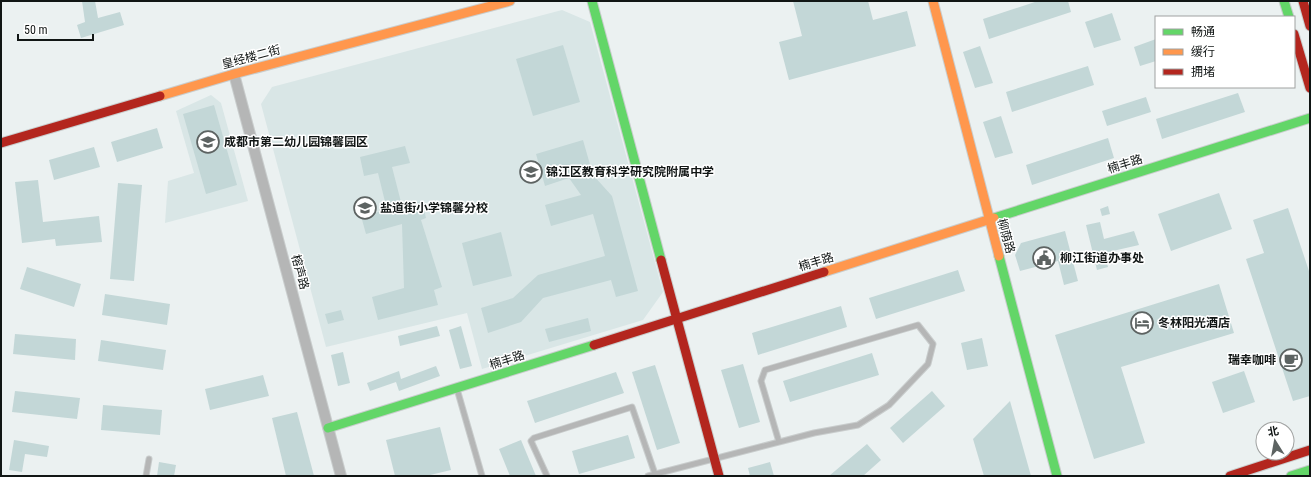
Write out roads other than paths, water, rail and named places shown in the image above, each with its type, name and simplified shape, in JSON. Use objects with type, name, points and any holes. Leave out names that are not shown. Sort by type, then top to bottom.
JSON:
[{"type":"street","name":"皇经楼二街","points":[[1,143],[234,74],[510,1]]},
{"type":"street","points":[[592,1],[719,476]]},
{"type":"street","name":"柳荫路","points":[[933,1],[1057,476]]},
{"type":"street","points":[[1284,1],[1289,16]]},
{"type":"street","points":[[1303,1],[1310,26]]},
{"type":"street","points":[[1295,37],[1310,88]]},
{"type":"street","name":"榕声路","points":[[234,74],[341,476]]},
{"type":"street","name":"楠丰路","points":[[328,428],[1310,118]]},
{"type":"street","points":[[1230,476],[1310,450]]},
{"type":"street","points":[[1292,476],[1310,470]]},
{"type":"lane","points":[[648,476],[814,433],[858,425],[889,405],[928,364],[933,344],[918,325],[765,370],[761,381],[779,442]]},
{"type":"lane","points":[[456,388],[482,476]]},
{"type":"lane","points":[[546,476],[531,442],[534,438],[632,407],[655,474]]},
{"type":"lane","points":[[146,476],[150,459]]},
{"type":"place","name":"成都市第二幼儿园锦馨园区","points":[[208,142]]},
{"type":"place","name":"锦江区教育科学研究院附属中学","points":[[531,172]]},
{"type":"place","name":"盐道街小学锦馨分校","points":[[365,208]]},
{"type":"place","name":"柳江街道办事处","points":[[1044,258]]},
{"type":"place","name":"冬林阳光酒店","points":[[1142,323]]},
{"type":"place","name":"瑞幸咖啡","points":[[1291,360]]}]
